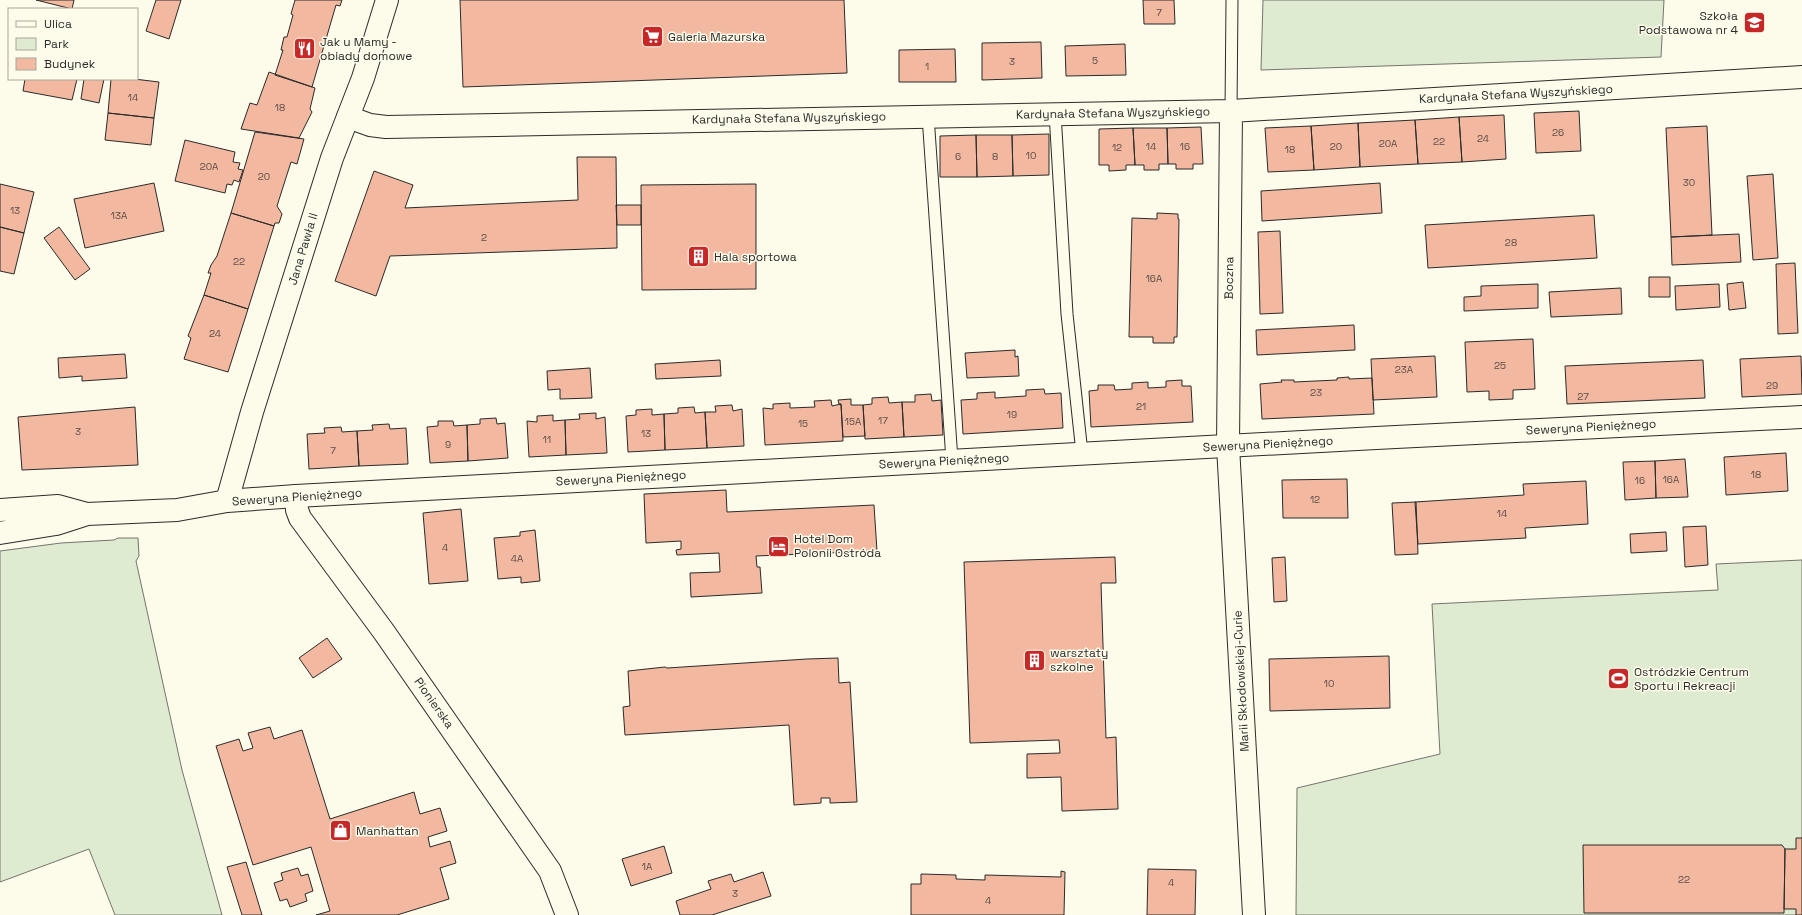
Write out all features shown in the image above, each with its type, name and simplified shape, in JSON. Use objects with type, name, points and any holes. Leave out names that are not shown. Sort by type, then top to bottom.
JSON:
[{"type":"street","name":"Jana Pawła II","points":[[227,501],[252,412],[332,158],[348,117],[387,0]]},
{"type":"street","name":"Kardynała Stefana Wyszyńskiego","points":[[348,117],[370,125],[386,127],[1231,111],[1802,77]]},
{"type":"street","name":"Boczna","points":[[1228,446],[1231,111]]},
{"type":"street","name":"Seweryna Pieniężnego","points":[[0,533],[56,524],[87,514],[177,510],[227,501],[296,496],[1082,453],[1802,417]]},
{"type":"street","name":"Marii Skłodowskiej-Curie","points":[[1228,446],[1254,915]]},
{"type":"street","name":"Pionierska","points":[[296,496],[296,510],[300,518],[384,632],[550,871],[567,915]]},
{"type":"street","name":"Seweryna Pieniężnego","points":[[0,510],[58,506],[87,514]]},
{"type":"lane","points":[[1231,111],[1232,0]]},
{"type":"lane","points":[[1055,114],[1067,314],[1082,453]]},
{"type":"lane","points":[[928,116],[952,460]]},
{"type":"green space","points":[[1263,0],[1664,0],[1661,57],[1261,70]]},
{"type":"green space","points":[[118,538],[138,538],[139,556],[136,561],[182,770],[222,915],[115,915],[89,849],[0,882],[0,551],[61,543],[114,540]]},
{"type":"green space","name":"Ostródzkie Centrum Sportu i Rekreacji","points":[[1802,560],[1802,915],[1296,915],[1297,788],[1440,754],[1432,604],[1718,590],[1716,564]]},
{"type":"building","points":[[36,0],[74,0],[72,8]]},
{"type":"building","points":[[156,0],[181,0],[169,39],[146,31]]},
{"type":"building","points":[[295,0],[342,0],[340,6],[336,5],[312,87],[275,75],[283,50],[281,50],[284,37],[287,37],[293,15],[291,14]]},
{"type":"building","name":"Galeria Mazurska","points":[[460,0],[844,0],[847,73],[463,87]]},
{"type":"building","points":[[1143,0],[1174,0],[1175,24],[1144,24]]},
{"type":"building","points":[[1041,42],[1042,78],[982,80],[982,43]]},
{"type":"building","points":[[1125,44],[1126,75],[1066,76],[1065,46]]},
{"type":"building","points":[[955,49],[956,82],[899,82],[899,50]]},
{"type":"building","points":[[269,72],[315,88],[310,109],[312,112],[299,138],[241,129],[250,103],[257,105]]},
{"type":"building","points":[[138,79],[159,82],[154,118],[108,113],[111,80]]},
{"type":"building","points":[[25,80],[77,80],[72,100],[23,91]]},
{"type":"building","points":[[84,80],[104,80],[99,103],[81,99]]},
{"type":"building","points":[[1579,111],[1581,151],[1536,153],[1534,113]]},
{"type":"building","points":[[108,113],[154,118],[151,145],[105,140]]},
{"type":"building","points":[[1504,115],[1506,159],[1462,162],[1459,117]]},
{"type":"building","points":[[1459,117],[1462,162],[1418,164],[1415,120]]},
{"type":"building","points":[[1415,120],[1418,164],[1360,167],[1358,123]]},
{"type":"building","points":[[1358,123],[1360,167],[1314,170],[1311,126]]},
{"type":"building","points":[[1311,126],[1314,170],[1268,172],[1265,128]]},
{"type":"building","points":[[1707,126],[1712,235],[1671,237],[1666,128]]},
{"type":"building","points":[[1201,127],[1203,164],[1193,164],[1193,169],[1176,169],[1176,164],[1168,164],[1167,128]]},
{"type":"building","points":[[1133,128],[1135,165],[1126,165],[1126,170],[1109,171],[1109,165],[1099,165],[1099,129]]},
{"type":"building","points":[[1133,128],[1167,128],[1168,164],[1159,164],[1159,170],[1144,170],[1144,165],[1135,165]]},
{"type":"building","points":[[255,132],[304,139],[297,164],[291,162],[277,206],[282,214],[279,223],[275,223],[274,226],[231,213]]},
{"type":"building","points":[[1049,134],[1049,175],[1013,176],[1012,135]]},
{"type":"building","points":[[976,135],[977,177],[940,177],[940,136]]},
{"type":"building","points":[[976,135],[1012,135],[1013,176],[977,177]]},
{"type":"building","points":[[185,140],[235,152],[233,162],[240,163],[238,169],[243,170],[239,182],[234,180],[232,185],[227,184],[225,193],[175,181]]},
{"type":"building","points":[[577,157],[616,157],[617,248],[390,256],[376,296],[335,281],[374,171],[413,185],[405,208],[578,200]]},
{"type":"building","points":[[1773,174],[1778,258],[1753,260],[1747,176]]},
{"type":"building","points":[[154,183],[164,231],[85,248],[74,199]]},
{"type":"building","points":[[1380,183],[1382,213],[1262,221],[1261,191]]},
{"type":"building","points":[[0,184],[34,192],[24,233],[0,227]]},
{"type":"building","name":"Hala sportowa","points":[[756,184],[756,289],[642,290],[641,185]]},
{"type":"building","points":[[616,205],[641,205],[641,225],[617,225]]},
{"type":"building","points":[[231,213],[274,226],[248,309],[204,295],[211,273],[208,273],[217,256]]},
{"type":"building","points":[[1157,213],[1178,214],[1179,219],[1177,337],[1174,337],[1174,343],[1153,343],[1153,337],[1129,337],[1132,218],[1157,219]]},
{"type":"building","points":[[1594,215],[1597,258],[1428,268],[1425,225]]},
{"type":"building","points":[[0,227],[24,233],[14,274],[0,271]]},
{"type":"building","points":[[59,227],[90,269],[75,280],[44,238]]},
{"type":"building","points":[[1280,231],[1283,313],[1260,314],[1258,232]]},
{"type":"building","points":[[1739,234],[1741,262],[1672,265],[1671,237]]},
{"type":"building","points":[[1795,263],[1798,333],[1778,334],[1776,264]]},
{"type":"building","points":[[1649,277],[1670,277],[1670,297],[1649,297]]},
{"type":"building","points":[[1743,282],[1746,308],[1729,310],[1727,284]]},
{"type":"building","points":[[1538,284],[1538,308],[1464,311],[1464,297],[1481,296],[1481,286]]},
{"type":"building","points":[[1719,284],[1720,307],[1676,310],[1675,286]]},
{"type":"building","points":[[1621,288],[1622,314],[1551,317],[1549,292]]},
{"type":"building","points":[[204,295],[248,309],[228,372],[184,359],[191,338],[188,336]]},
{"type":"building","points":[[1354,325],[1355,350],[1257,355],[1256,330]]},
{"type":"building","points":[[1533,339],[1535,389],[1513,390],[1513,399],[1489,400],[1489,391],[1467,392],[1465,342]]},
{"type":"building","points":[[1015,350],[1015,357],[1018,356],[1019,376],[967,378],[965,353]]},
{"type":"building","points":[[125,354],[127,378],[82,381],[82,376],[59,378],[58,358]]},
{"type":"building","points":[[1435,356],[1437,397],[1373,400],[1371,359]]},
{"type":"building","points":[[1801,356],[1802,394],[1742,397],[1740,359]]},
{"type":"building","points":[[720,360],[721,376],[656,379],[655,364]]},
{"type":"building","points":[[1703,360],[1705,398],[1567,404],[1565,366]]},
{"type":"building","points":[[590,368],[592,398],[560,399],[560,389],[548,390],[547,371]]},
{"type":"building","points":[[1349,377],[1349,379],[1372,378],[1374,414],[1262,419],[1260,384],[1282,382],[1281,380],[1294,380],[1294,382],[1337,380],[1337,378]]},
{"type":"building","points":[[1182,380],[1182,386],[1191,386],[1193,422],[1091,427],[1089,391],[1098,390],[1098,385],[1114,385],[1115,390],[1132,389],[1132,383],[1148,382],[1148,388],[1166,387],[1166,381]]},
{"type":"building","points":[[1044,389],[1045,394],[1061,393],[1063,428],[963,434],[961,400],[977,399],[977,393],[995,392],[995,398],[1026,396],[1026,390]]},
{"type":"building","points":[[931,394],[932,401],[941,400],[943,435],[904,437],[902,402],[915,402],[915,395]]},
{"type":"building","points":[[888,397],[889,403],[902,402],[904,437],[865,439],[863,405],[872,404],[872,398]]},
{"type":"building","points":[[851,399],[851,405],[863,405],[865,436],[843,437],[841,404],[839,404],[838,400]]},
{"type":"building","points":[[831,400],[832,406],[841,404],[843,441],[765,445],[763,408],[773,409],[773,404],[790,403],[790,408],[815,407],[814,401]]},
{"type":"building","points":[[732,405],[733,411],[742,409],[744,446],[707,448],[705,412],[716,412],[715,406]]},
{"type":"building","points":[[135,407],[138,465],[22,470],[18,417]]},
{"type":"building","points":[[694,407],[695,413],[705,412],[707,448],[665,450],[664,414],[678,413],[678,408]]},
{"type":"building","points":[[652,409],[652,415],[664,414],[665,450],[628,452],[626,416],[636,415],[636,410]]},
{"type":"building","points":[[596,413],[596,419],[605,417],[607,453],[566,455],[565,420],[580,419],[579,414]]},
{"type":"building","points":[[553,415],[553,421],[565,420],[566,455],[529,457],[527,421],[537,422],[537,416]]},
{"type":"building","points":[[496,418],[497,424],[505,423],[508,458],[468,461],[467,425],[480,424],[480,419]]},
{"type":"building","points":[[438,421],[453,421],[454,426],[467,425],[468,461],[430,463],[427,427],[438,426]]},
{"type":"building","points":[[389,424],[390,429],[406,428],[408,464],[359,466],[357,431],[373,430],[372,425]]},
{"type":"building","points":[[341,427],[342,432],[357,431],[359,466],[309,469],[307,434],[325,433],[324,428]]},
{"type":"building","points":[[1786,453],[1788,491],[1726,495],[1724,457]]},
{"type":"building","points":[[1685,459],[1688,497],[1656,498],[1655,461]]},
{"type":"building","points":[[1655,461],[1656,498],[1625,500],[1623,462]]},
{"type":"building","points":[[1347,479],[1348,518],[1283,518],[1282,480]]},
{"type":"building","points":[[1586,481],[1588,524],[1525,528],[1526,538],[1418,544],[1415,502],[1524,495],[1523,484]]},
{"type":"building","name":"Hotel Dom Polonii Ostróda","points":[[726,490],[727,512],[874,505],[877,551],[756,556],[757,567],[760,567],[762,593],[691,597],[690,573],[720,572],[719,553],[677,555],[676,550],[681,549],[681,541],[646,543],[644,494]]},
{"type":"building","points":[[1416,502],[1418,554],[1395,555],[1392,503]]},
{"type":"building","points":[[461,509],[468,581],[429,584],[423,513]]},
{"type":"building","points":[[1706,526],[1708,565],[1685,567],[1683,527]]},
{"type":"building","points":[[535,530],[540,581],[521,583],[521,577],[498,579],[494,538],[520,536],[520,532]]},
{"type":"building","points":[[1666,532],[1667,551],[1631,553],[1630,534]]},
{"type":"building","name":"warsztaty szkolne","points":[[1115,557],[1116,583],[1101,583],[1106,738],[1116,737],[1118,809],[1062,811],[1061,777],[1027,778],[1027,754],[1060,753],[1059,740],[970,743],[964,562]]},
{"type":"building","points":[[1285,557],[1287,601],[1274,602],[1272,558]]},
{"type":"building","points":[[327,638],[342,659],[313,678],[299,658]]},
{"type":"building","points":[[1389,656],[1390,708],[1270,711],[1269,659]]},
{"type":"building","points":[[838,658],[839,683],[850,682],[857,802],[830,803],[830,798],[821,798],[821,803],[794,805],[789,725],[625,735],[623,707],[630,706],[628,671],[665,667]]},
{"type":"building","points":[[270,727],[274,739],[302,730],[330,819],[414,792],[420,814],[440,808],[447,831],[428,837],[430,847],[450,841],[456,863],[440,868],[449,899],[397,915],[316,915],[330,911],[311,847],[253,865],[216,746],[239,739],[243,751],[253,748],[248,733]]},
{"type":"building","points":[[1796,838],[1802,838],[1802,915],[1796,915],[1796,909],[1784,909],[1785,849],[1796,849]]},
{"type":"building","points":[[1583,845],[1782,845],[1785,849],[1784,913],[1584,913]]},
{"type":"building","points":[[664,846],[672,873],[631,886],[622,859]]},
{"type":"building","points":[[246,862],[262,915],[242,915],[227,867]]},
{"type":"building","points":[[298,868],[301,876],[308,874],[313,891],[305,894],[307,901],[290,907],[287,899],[280,901],[274,883],[283,880],[281,873]]},
{"type":"building","points":[[1148,869],[1196,870],[1195,915],[1147,915]]},
{"type":"building","points":[[1061,871],[1065,872],[1064,915],[911,915],[911,884],[921,884],[921,874],[956,875],[956,879],[985,880],[985,875],[1061,877]]},
{"type":"building","points":[[763,872],[771,896],[712,915],[680,915],[676,901],[711,889],[708,881],[731,874],[734,882]]},
{"type":"place","name":"Szkoła Podstawowa nr 4","points":[[1754,23]]},
{"type":"place","name":"Galeria Mazurska","points":[[653,37]]},
{"type":"place","name":"Jak u Mamy - obiady domowe","points":[[305,49]]},
{"type":"place","name":"Hala sportowa","points":[[699,257]]},
{"type":"place","name":"Hotel Dom Polonii Ostróda","points":[[779,546]]},
{"type":"place","name":"warsztaty szkolne","points":[[1035,660]]},
{"type":"place","name":"Ostródzkie Centrum Sportu i Rekreacji","points":[[1619,679]]},
{"type":"place","name":"Manhattan","points":[[340,831]]}]
